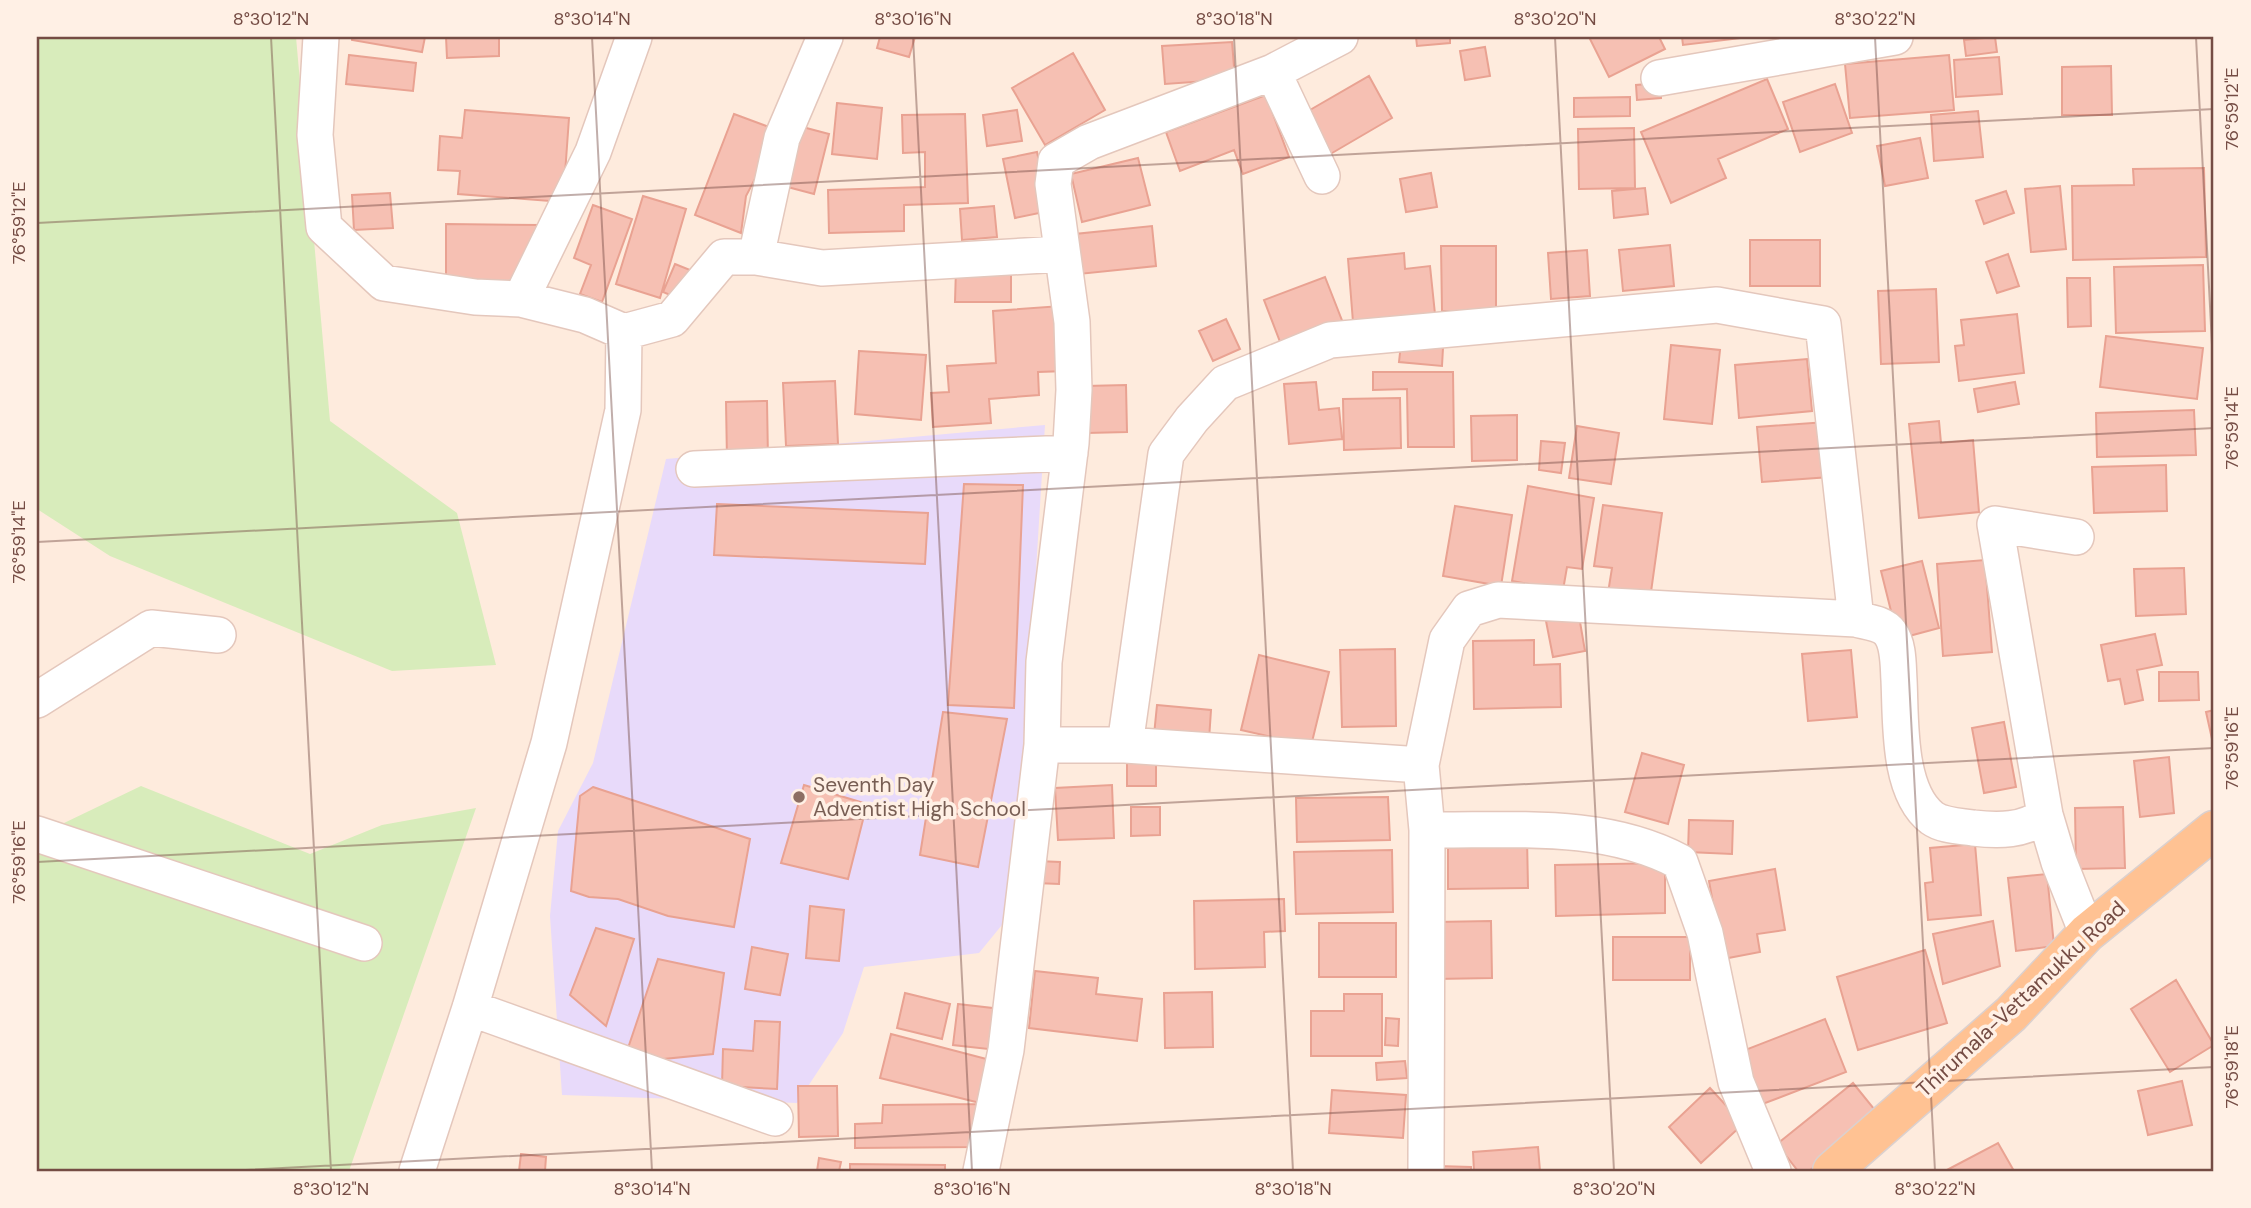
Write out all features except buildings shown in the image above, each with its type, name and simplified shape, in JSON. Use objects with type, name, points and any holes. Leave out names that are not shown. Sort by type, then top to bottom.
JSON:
[{"type":"main road","name":"Thirumala-Vettamukku Road","points":[[1832,1171],[2011,1014],[2087,933],[2214,830]]},
{"type":"street","points":[[321,37],[315,135],[324,227],[384,283],[475,298],[521,299],[585,315],[624,332],[672,319],[724,257],[756,257],[822,268],[1061,254]]},
{"type":"street","points":[[521,299],[593,152],[634,37]]},
{"type":"street","points":[[756,257],[782,138],[825,37]]},
{"type":"street","points":[[981,1171],[1006,1050],[1042,745],[1044,662],[1070,453],[1074,390],[1072,322],[1053,184],[1056,161],[1089,142],[1273,72],[1340,37]]},
{"type":"street","points":[[1659,79],[1895,37]]},
{"type":"street","points":[[1273,72],[1322,176]]},
{"type":"street","points":[[1125,745],[1166,454],[1192,419],[1225,383],[1330,340],[1717,305],[1823,324],[1856,620]]},
{"type":"street","points":[[417,1171],[470,1008],[549,743],[623,410],[624,332]]},
{"type":"street","points":[[694,469],[1070,453]]},
{"type":"street","points":[[2076,537],[1995,524],[2045,815],[2059,862],[2087,933]]},
{"type":"street","points":[[1426,1171],[1427,831],[1421,765],[1447,640],[1469,609],[1498,600],[1856,620],[1878,624],[1890,632],[1898,653],[1907,776],[1932,818],[1950,825],[1991,830],[2030,826],[2045,815]]},
{"type":"street","points":[[37,700],[151,628],[218,635]]},
{"type":"street","points":[[1042,745],[1125,745],[1421,765]]},
{"type":"street","points":[[1427,831],[1590,832],[1657,850],[1680,862],[1705,933],[1736,1082],[1773,1171]]},
{"type":"street","points":[[37,834],[364,943]]},
{"type":"street","points":[[470,1008],[775,1118]]},
{"type":"shaded area","name":"Seventh Day Adventist High School","points":[[1045,425],[1015,909],[979,953],[864,967],[843,1033],[797,1103],[562,1095],[550,916],[558,831],[593,763],[666,459]]},
{"type":"green space","points":[[37,37],[296,37],[330,421],[457,513],[496,665],[392,671],[110,556],[37,509]]},
{"type":"green space","points":[[141,786],[310,854],[382,825],[476,808],[349,1171],[37,1171],[37,836]]},
{"type":"place","name":"Seventh Day Adventist High School","points":[[799,797]]}]
